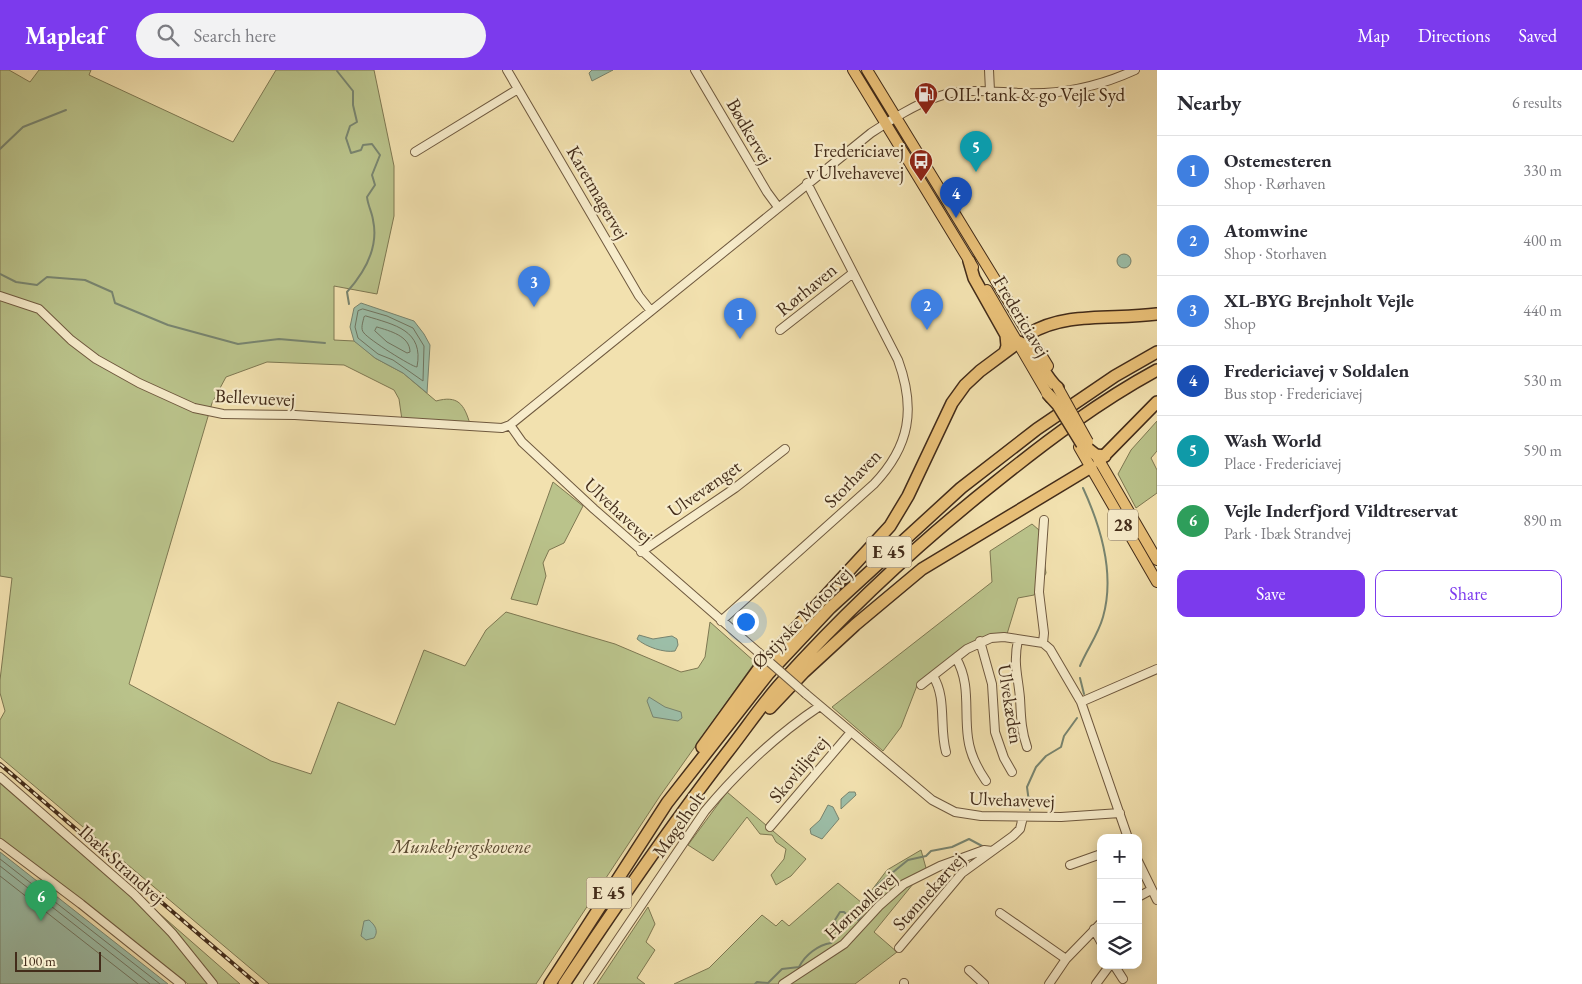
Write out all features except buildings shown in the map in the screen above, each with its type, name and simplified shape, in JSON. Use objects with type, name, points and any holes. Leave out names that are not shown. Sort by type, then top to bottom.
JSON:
[{"type":"highway","points":[[969,260],[974,278],[1006,335],[1007,346],[1005,352]]},
{"type":"highway","points":[[1029,334],[1048,325],[1072,320],[1157,314]]},
{"type":"highway","points":[[667,803],[671,791],[760,667],[890,526],[908,496],[952,403],[980,371],[1019,342],[1029,349],[1049,381],[1058,405],[1083,444],[1098,460]]},
{"type":"highway","name":"Østjyske Motorvej","points":[[550,984],[667,803],[768,674],[830,608],[890,550],[961,488],[1037,429],[1115,376],[1157,352]]},
{"type":"highway","name":"Østjyske Motorvej","points":[[564,984],[677,819],[781,683],[900,562],[1044,444],[1120,390],[1157,370]]},
{"type":"highway","points":[[719,763],[804,672],[893,592],[922,569],[1098,460],[1157,402]]},
{"type":"main road","points":[[854,70],[886,116],[895,118]]},
{"type":"main road","name":"Fredericiavej","points":[[854,70],[885,124],[1019,342]]},
{"type":"main road","name":"Fredericiavej","points":[[867,70],[1029,334],[1052,390]]},
{"type":"main road","points":[[885,124],[894,127],[966,243],[981,258]]},
{"type":"main road","points":[[1019,342],[1029,334]]},
{"type":"main road","name":"28","points":[[1098,460],[1157,560]]},
{"type":"main road","name":"28","points":[[1098,460],[1157,582]]},
{"type":"street","name":"Karetmagervej","points":[[507,70],[639,296],[651,311]]},
{"type":"street","name":"Bødkervej","points":[[695,70],[767,192],[778,207]]},
{"type":"street","points":[[989,70],[990,91]]},
{"type":"street","points":[[510,425],[808,183],[895,118],[938,96],[959,92],[990,91],[1020,93],[1070,91],[1096,86],[1119,73],[1135,70]]},
{"type":"street","points":[[415,152],[518,89]]},
{"type":"street","name":"Storhaven","points":[[721,621],[874,484],[889,468],[899,450],[908,415],[906,383],[898,360],[808,183]]},
{"type":"street","name":"Rørhaven","points":[[780,330],[853,272]]},
{"type":"street","name":"Bellevuevej","points":[[0,296],[39,309],[71,340],[96,359],[139,384],[194,408],[223,414],[295,415],[502,428],[510,425]]},
{"type":"street","name":"Ulvehavevej","points":[[510,425],[522,442],[641,552],[820,706],[942,806],[966,815],[1023,817],[1120,813]]},
{"type":"street","name":"Ulvevænget","points":[[641,552],[735,488],[785,449]]},
{"type":"street","points":[[1044,520],[1038,592],[1044,633],[1042,643],[1050,648],[1081,702],[1127,834]]},
{"type":"street","name":"Ulvekæden","points":[[921,685],[980,641],[1004,637],[1042,643]]},
{"type":"street","name":"Ulvekæden","points":[[1018,640],[1014,668],[1019,690],[1020,721],[1027,747]]},
{"type":"street","name":"Ulvekæden","points":[[980,641],[992,684],[995,732],[1004,758],[1012,772]]},
{"type":"street","points":[[956,658],[965,676],[968,740],[978,768],[986,781]]},
{"type":"street","points":[[1081,702],[1156,672]]},
{"type":"street","points":[[933,676],[941,694],[941,729],[946,752]]},
{"type":"street","name":"Møgelholt","points":[[588,984],[705,811],[724,788],[782,731],[820,706]]},
{"type":"street","name":"Skovliljevej","points":[[770,827],[851,732]]},
{"type":"street","name":"Ibæk Strandvej","points":[[0,777],[134,894],[172,933],[214,984]]},
{"type":"street","name":"Stønnekærvej","points":[[899,948],[962,873],[1020,829],[1023,817]]},
{"type":"street","points":[[0,843],[81,904],[181,984]]},
{"type":"street","name":"Hørmøllevej","points":[[783,984],[844,944],[879,906],[904,884],[940,866],[984,850],[992,851]]},
{"type":"street","points":[[1070,865],[1097,855]]},
{"type":"street","points":[[1142,870],[1157,900]]},
{"type":"street","points":[[1142,895],[1151,890]]},
{"type":"street","points":[[1000,913],[1066,959]]},
{"type":"street","points":[[1049,984],[1066,959],[1097,927]]},
{"type":"street","points":[[1094,929],[1097,935]]},
{"type":"street","points":[[1096,984],[1107,969]]},
{"type":"street","points":[[1116,969],[1123,980]]},
{"type":"street","points":[[969,970],[984,984]]},
{"type":"green space","name":"Munkebjergskovene","points":[[0,70],[9,70],[30,82],[39,70],[91,70],[89,75],[233,142],[276,70],[374,70],[394,166],[394,216],[377,294],[334,286],[334,340],[354,341],[375,358],[403,373],[436,401],[444,399],[455,400],[462,406],[470,424],[402,420],[399,399],[394,390],[344,365],[267,362],[226,377],[212,403],[129,684],[271,761],[311,774],[338,702],[395,725],[424,650],[465,666],[486,630],[506,612],[615,644],[681,672],[698,668],[705,657],[710,622],[755,662],[660,796],[536,984],[269,984],[0,757],[0,720],[5,711],[0,693],[0,680],[12,578],[0,576]]},
{"type":"green space","points":[[1157,421],[1157,451],[1151,458],[1157,470],[1157,493],[1136,508],[1118,474],[1131,450]]},
{"type":"green space","points":[[553,482],[583,506],[564,543],[549,550],[543,563],[546,576],[537,605],[511,599]]},
{"type":"green space","points":[[1032,524],[1039,530],[1046,573],[1034,595],[1018,598],[1007,634],[988,635],[966,646],[918,683],[901,727],[883,751],[832,707],[992,582],[990,551]]},
{"type":"green space","points":[[0,774],[240,984],[188,984],[0,838]]},
{"type":"green space","points":[[727,792],[806,859],[791,876],[776,885],[771,875],[784,859],[786,849],[776,842],[772,835],[760,834],[747,817],[713,861],[688,845]]},
{"type":"green space","points":[[921,850],[926,868],[874,932],[897,952],[855,984],[674,984],[709,968],[762,915],[776,926],[782,920],[789,926],[838,883],[862,903],[887,870]]},
{"type":"green space","points":[[648,907],[655,924],[646,942],[655,950],[637,978],[645,984],[597,984]]},
{"type":"water","points":[[592,70],[613,70],[592,81],[589,73]]},
{"type":"water","points":[[1124,254],[1129,256],[1131,261],[1129,266],[1124,268],[1119,266],[1117,261],[1119,256]]},
{"type":"water","points":[[361,303],[414,321],[424,334],[430,345],[427,393],[403,373],[375,358],[354,341],[350,327],[354,308]]},
{"type":"water","points":[[639,635],[653,639],[672,636],[677,639],[678,645],[675,651],[661,650],[641,642],[637,639]]},
{"type":"water","points":[[649,697],[665,707],[681,712],[682,718],[678,721],[653,717],[647,701]]},
{"type":"water","points":[[849,792],[855,792],[856,795],[841,809],[841,799]]},
{"type":"water","points":[[828,805],[833,807],[839,819],[822,839],[811,834],[810,829],[820,820]]},
{"type":"water","points":[[0,852],[168,984],[0,984]]},
{"type":"water","points":[[369,920],[375,926],[376,933],[374,938],[366,940],[361,936],[364,921]]},
{"type":"waterway","points":[[337,71],[353,91],[353,105],[357,122],[350,126],[346,138],[351,153],[361,150],[363,145],[372,144],[380,155],[372,175],[375,185],[367,197],[374,230],[372,250],[359,277],[347,292],[349,304]]},
{"type":"waterway","points":[[0,149],[23,127],[66,110]]},
{"type":"waterway","points":[[0,274],[16,282],[37,285],[47,277],[85,280],[112,292],[115,303],[168,325],[238,344],[279,339],[325,343]]},
{"type":"waterway","points":[[1080,666],[1101,624],[1107,585],[1104,551],[1090,503],[1083,488]]},
{"type":"waterway","points":[[1080,678],[1084,694]]},
{"type":"waterway","points":[[1030,810],[1027,787],[1036,767],[1046,756],[1061,747],[1064,736],[1077,718]]},
{"type":"waterway","points":[[755,984],[757,982],[768,983],[782,969],[799,967],[812,951],[831,943],[837,934],[835,920],[840,912],[844,912],[852,920],[859,920],[864,909],[875,899],[876,886],[908,860],[926,856],[931,851],[952,847],[969,839],[984,847]]},
{"type":"railway","points":[[0,764],[257,984]]},
{"type":"place","name":"OIL! tank & go Vejle Syd","points":[[926,115]]},
{"type":"place","name":"Wash World","points":[[976,172]]},
{"type":"place","name":"Fredericiavej v Ulvehavevej","points":[[921,182]]},
{"type":"place","name":"Fredericiavej v Soldalen","points":[[956,218]]},
{"type":"place","name":"XL-BYG Brejnholt Vejle","points":[[534,307]]},
{"type":"place","name":"Atomwine","points":[[927,330]]},
{"type":"place","name":"Ostemesteren","points":[[740,339]]},
{"type":"place","name":"Vejle Inderfjord Vildtreservat","points":[[41,921]]}]
